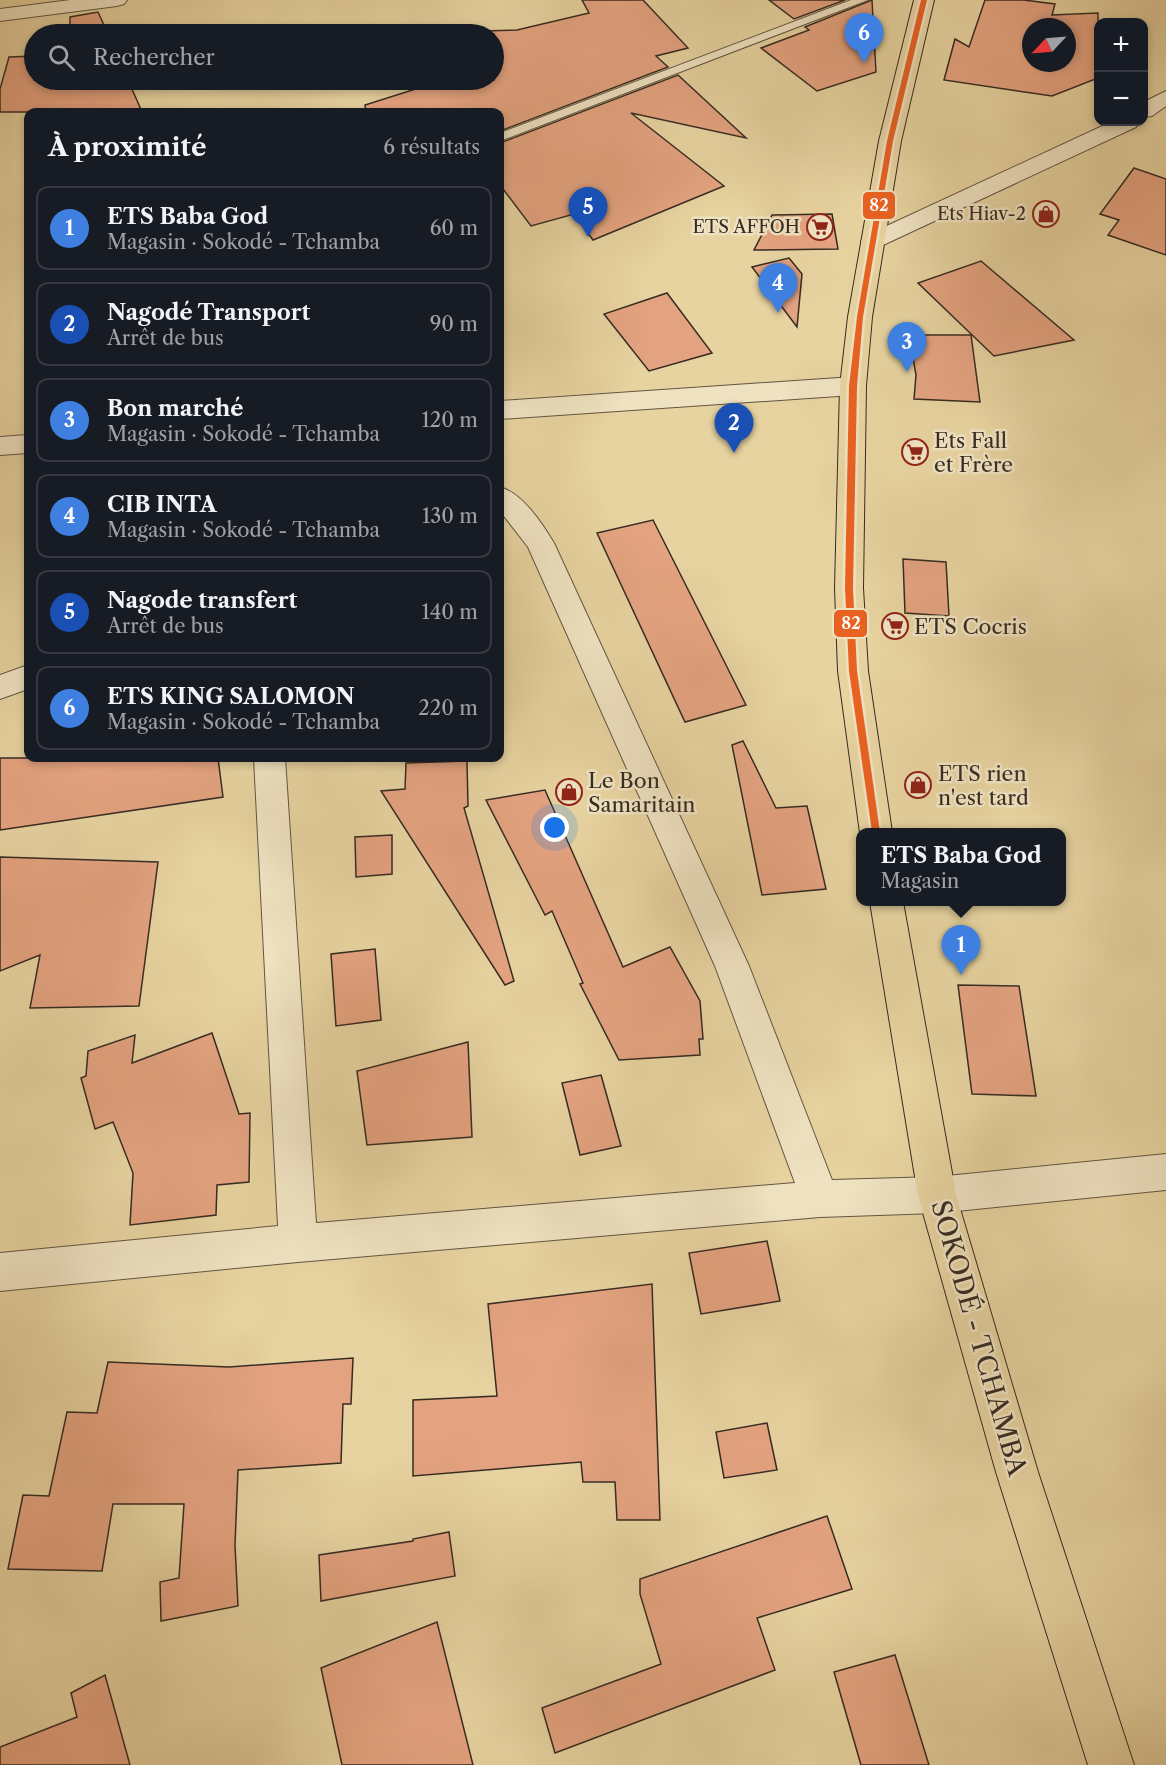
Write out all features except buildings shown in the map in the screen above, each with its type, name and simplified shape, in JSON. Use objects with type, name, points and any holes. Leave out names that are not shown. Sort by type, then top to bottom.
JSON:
[{"type":"main road","points":[[875,828],[853,671],[849,588],[853,386],[860,317],[890,141],[924,0]]},
{"type":"main road","name":"SOKODÉ - TCHAMBA","points":[[887,906],[937,1195],[1020,1483],[1111,1765]]},
{"type":"street","points":[[0,15],[117,0]]},
{"type":"street","points":[[873,241],[1119,126]]},
{"type":"street","points":[[504,410],[853,386]]},
{"type":"street","points":[[0,446],[24,444]]},
{"type":"street","points":[[504,505],[540,543],[717,934],[820,1199]]},
{"type":"street","points":[[0,687],[24,678]]},
{"type":"street","points":[[269,762],[298,1243]]},
{"type":"street","points":[[0,1272],[298,1243],[820,1199],[937,1195],[1166,1172]]},
{"type":"lane","points":[[504,135],[862,0]]},
{"type":"transit line","name":"82","points":[[875,828],[853,671],[849,588],[853,386],[860,317],[890,141],[924,0]]},
{"type":"place","name":"ETS KING SALOMON","points":[[864,63]]},
{"type":"place","name":"Ets Hiav-2","points":[[1046,214]]},
{"type":"place","name":"ETS AFFOH","points":[[820,227]]},
{"type":"place","name":"Nagode transfert","points":[[588,237]]},
{"type":"place","name":"CIB INTA","points":[[778,313]]},
{"type":"place","name":"Bon marché","points":[[907,372]]},
{"type":"place","name":"Ets Fall et Frère","points":[[915,452]]},
{"type":"place","name":"Nagodé Transport","points":[[734,453]]},
{"type":"place","name":"ETS Cocris","points":[[895,626]]},
{"type":"place","name":"ETS rien n'est tard","points":[[918,785]]},
{"type":"place","name":"Le Bon Samaritain","points":[[569,792]]},
{"type":"place","name":"ETS Baba God","points":[[961,975]]}]
